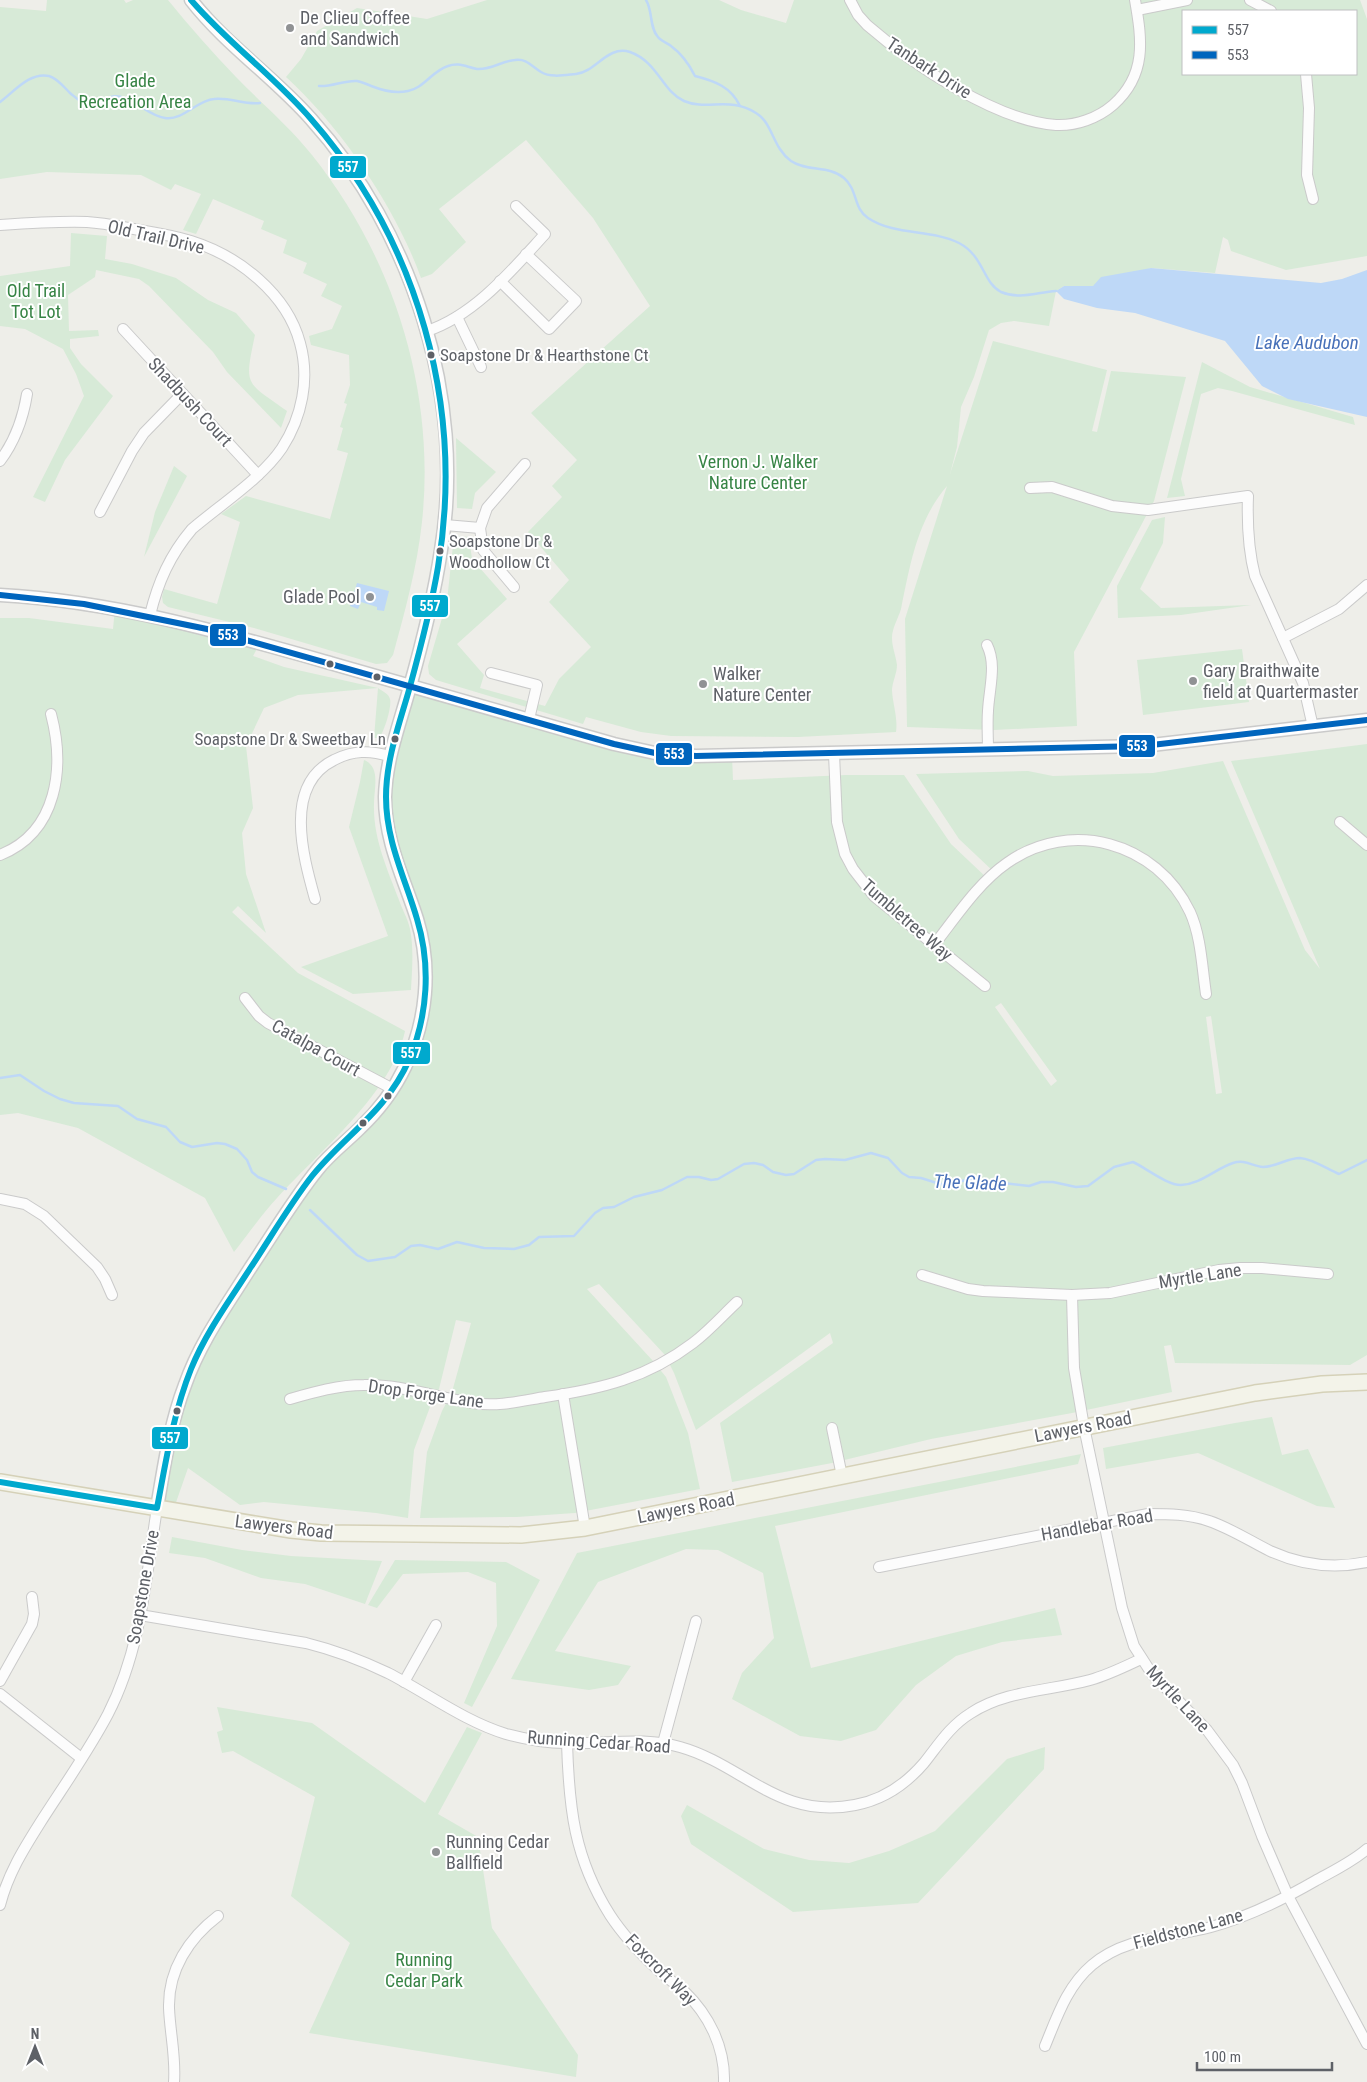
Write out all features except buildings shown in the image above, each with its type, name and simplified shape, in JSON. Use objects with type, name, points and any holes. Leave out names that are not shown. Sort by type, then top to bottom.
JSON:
[{"type":"main road","name":"Lawyers Road","points":[[0,1482],[291,1530],[321,1533],[521,1536],[584,1528],[1264,1391],[1322,1384],[1367,1382]]},
{"type":"street","name":"Soapstone Drive","points":[[0,1905],[8,1879],[18,1859],[108,1714],[120,1687],[137,1634],[170,1438],[177,1406],[189,1374],[209,1333],[302,1189],[320,1166],[361,1128],[393,1089],[408,1062],[416,1040],[424,1007],[426,975],[423,944],[418,924],[396,863],[387,826],[385,793],[390,756],[429,612],[445,525],[445,434],[438,383],[427,330],[397,250],[366,192],[346,163],[300,106],[226,39],[191,0]]},
{"type":"street","name":"Tanbark Drive","points":[[850,0],[867,25],[933,75],[956,89],[994,106],[1036,121],[1058,125],[1071,124],[1097,116],[1110,108],[1126,91],[1136,73],[1141,53],[1142,40],[1136,5]]},
{"type":"street","points":[[1136,5],[1188,0]]},
{"type":"street","points":[[1250,0],[1269,10]]},
{"type":"street","points":[[1306,75],[1310,108],[1307,175],[1313,198]]},
{"type":"street","points":[[427,330],[439,327],[472,307],[545,234],[516,206]]},
{"type":"street","name":"Old Trail Drive","points":[[0,225],[89,222],[192,241],[219,253],[244,268],[260,281],[280,303],[293,322],[302,351],[305,384],[298,416],[290,434],[276,456],[258,475],[192,529],[182,541],[163,572],[150,615]]},
{"type":"street","points":[[500,281],[549,329],[576,301],[526,254]]},
{"type":"street","points":[[457,317],[481,367]]},
{"type":"street","name":"Shadbush Court","points":[[123,329],[258,475]]},
{"type":"street","points":[[0,461],[11,445],[19,428],[27,394]]},
{"type":"street","points":[[100,512],[132,451],[144,433],[182,394]]},
{"type":"street","points":[[514,587],[483,550],[480,528],[486,508],[525,464]]},
{"type":"street","points":[[1030,488],[1052,487],[1112,506],[1148,510],[1248,496],[1248,543],[1255,576],[1303,683],[1314,727]]},
{"type":"street","points":[[445,525],[480,528]]},
{"type":"street","points":[[1283,638],[1338,609],[1367,585]]},
{"type":"street","points":[[0,595],[68,601],[150,615],[217,631],[614,744],[655,752],[696,756],[1143,746],[1367,720]]},
{"type":"street","points":[[987,645],[992,659],[987,714],[988,750]]},
{"type":"street","points":[[491,673],[537,685],[529,719]]},
{"type":"street","points":[[0,855],[17,846],[32,832],[47,811],[53,798],[58,768],[58,748],[51,714]]},
{"type":"street","points":[[315,899],[306,867],[302,838],[302,810],[308,787],[321,769],[342,756],[366,751],[390,756]]},
{"type":"street","name":"Tumbletree Way","points":[[834,754],[837,822],[845,854],[853,870],[874,896],[985,986]]},
{"type":"street","points":[[1340,822],[1367,844]]},
{"type":"street","points":[[934,945],[988,879],[1006,863],[1023,852],[1052,842],[1085,840],[1101,842],[1132,852],[1146,860],[1159,871],[1180,895],[1194,923],[1206,994]]},
{"type":"street","name":"Catalpa Court","points":[[245,998],[259,1016],[268,1022],[393,1089]]},
{"type":"street","points":[[0,1199],[13,1200],[25,1204],[44,1216],[97,1267],[105,1279],[112,1296]]},
{"type":"street","name":"Myrtle Lane","points":[[922,1275],[983,1292],[1072,1296],[1110,1293],[1219,1270],[1240,1268],[1328,1274]]},
{"type":"street","name":"Myrtle Lane","points":[[1072,1296],[1074,1368],[1084,1427],[1122,1608],[1130,1635],[1141,1659],[1152,1674],[1207,1730],[1232,1765],[1242,1783],[1288,1896],[1367,2044]]},
{"type":"street","name":"Drop Forge Lane","points":[[290,1399],[328,1389],[365,1384],[485,1404],[504,1404],[610,1385],[653,1368],[692,1343],[737,1302]]},
{"type":"street","points":[[563,1394],[584,1528]]},
{"type":"street","points":[[832,1428],[842,1476]]},
{"type":"street","name":"Handlebar Road","points":[[879,1567],[1148,1514],[1187,1516],[1219,1524],[1288,1559],[1324,1566],[1367,1562]]},
{"type":"street","points":[[0,1680],[32,1624],[34,1614],[32,1597]]},
{"type":"street","name":"Running Cedar Road","points":[[140,1615],[306,1642],[352,1657],[404,1682],[486,1726],[526,1739],[567,1744],[633,1741],[663,1743],[702,1755],[759,1787],[796,1803],[827,1808],[850,1806],[873,1800],[900,1785],[924,1763],[944,1735],[956,1724],[985,1705],[1010,1696],[1089,1680],[1141,1659]]},
{"type":"street","points":[[663,1743],[696,1621]]},
{"type":"street","points":[[404,1682],[436,1625]]},
{"type":"street","points":[[0,1694],[81,1758]]},
{"type":"street","name":"Foxcroft Way","points":[[567,1744],[571,1812],[581,1853],[589,1875],[607,1910],[624,1935],[659,1971],[689,1996],[705,2015],[720,2046],[724,2062],[724,2082]]},
{"type":"street","name":"Fieldstone Lane","points":[[1045,2046],[1064,2000],[1072,1988],[1092,1965],[1106,1955],[1134,1942],[1212,1927],[1239,1918],[1288,1896],[1339,1868],[1367,1849]]},
{"type":"street","points":[[174,2082],[169,2006],[173,1976],[186,1948],[202,1929],[218,1916]]},
{"type":"green space","name":"Glade Recreation Area","points":[[47,0],[124,0],[126,3],[133,0],[168,0],[218,58],[294,134],[312,155],[341,195],[366,237],[387,282],[403,328],[415,375],[422,424],[425,473],[422,522],[414,573],[393,655],[387,663],[376,664],[254,628],[168,607],[163,603],[164,589],[217,604],[240,522],[221,514],[246,496],[330,519],[348,453],[337,450],[343,428],[340,427],[347,404],[344,403],[350,385],[349,355],[311,345],[309,336],[332,329],[342,306],[321,296],[327,284],[303,273],[307,263],[283,253],[287,240],[261,229],[264,221],[213,199],[196,234],[183,230],[201,194],[175,184],[171,190],[141,175],[47,172],[0,179],[0,7],[46,11]]},
{"type":"green space","name":"Vernon J. Walker Nature Center","points":[[487,0],[719,0],[741,10],[786,23],[794,0],[1360,0],[1367,19],[1367,256],[1286,270],[1231,251],[1228,240],[1223,237],[1215,273],[1151,268],[1093,286],[1064,286],[1056,291],[1049,326],[1014,321],[1001,323],[989,330],[974,377],[961,407],[957,447],[950,474],[993,341],[1107,370],[1092,431],[1097,432],[1111,371],[1186,377],[1154,501],[1074,652],[1077,726],[994,730],[907,727],[905,619],[947,486],[928,514],[916,544],[901,609],[892,634],[897,665],[892,691],[896,732],[798,737],[671,736],[641,732],[586,717],[583,724],[436,680],[429,674],[428,666],[447,601],[454,536],[469,537],[472,559],[507,599],[457,644],[484,675],[480,688],[545,706],[559,679],[591,647],[549,602],[569,580],[528,532],[562,497],[552,486],[577,460],[531,413],[650,306],[593,218],[526,140],[439,209],[466,242],[432,274],[421,278],[397,224],[365,170],[327,120],[286,77],[301,59],[317,31],[357,8],[427,19]]},
{"type":"green space","name":"Old Trail Tot Lot","points":[[71,233],[107,236],[105,259],[132,264],[176,278],[208,300],[236,313],[255,335],[249,365],[251,381],[263,394],[287,411],[281,428],[227,372],[213,352],[149,286],[139,279],[96,270],[95,277],[68,295],[69,331],[98,330],[99,336],[70,339],[70,348],[81,364],[113,396],[65,460],[45,502],[33,497],[84,396],[76,374],[63,349],[25,329],[0,326],[0,276],[70,266]]},
{"type":"green space","points":[[1202,362],[1250,387],[1353,417],[1355,425],[1218,388],[1201,394],[1181,479],[1185,496],[1167,498]]},
{"type":"green space","points":[[456,438],[496,472],[475,493],[472,509],[457,508]]},
{"type":"green space","points":[[174,466],[187,476],[144,557],[155,512]]},
{"type":"green space","points":[[1165,517],[1163,543],[1140,589],[1161,608],[1251,605],[1181,615],[1118,618],[1117,586],[1152,520]]},
{"type":"green space","points":[[115,608],[260,643],[253,656],[284,667],[378,688],[298,695],[264,708],[246,746],[253,808],[242,833],[246,874],[266,933],[238,906],[232,912],[298,973],[405,1031],[397,1054],[385,1077],[370,1099],[333,1141],[271,1205],[234,1252],[205,1198],[78,1128],[18,1113],[0,1115],[0,618],[29,618],[113,629]]},
{"type":"green space","name":"Gary Braithwaite field at Quartermaster","points":[[1242,649],[1249,702],[1143,715],[1137,660]]},
{"type":"green space","points":[[410,685],[614,744],[732,756],[733,780],[846,775],[904,775],[951,844],[988,879],[994,872],[959,839],[916,774],[1028,771],[1053,776],[1153,773],[1223,761],[1305,950],[1320,969],[1231,761],[1367,744],[1367,1355],[1350,1365],[1175,1363],[1171,1345],[1164,1346],[1172,1392],[931,1439],[832,1463],[732,1482],[720,1423],[833,1343],[830,1333],[696,1430],[665,1355],[599,1284],[587,1289],[666,1377],[688,1433],[700,1489],[575,1513],[517,1517],[420,1518],[427,1452],[442,1411],[452,1392],[471,1323],[456,1320],[439,1389],[430,1407],[414,1450],[408,1518],[264,1502],[240,1505],[188,1468],[173,1511],[157,1508],[186,1381],[291,1206],[402,1075],[426,975],[385,805]],"holes":[[[1001,1003],[1057,1081],[1051,1086],[995,1007]],[[1211,1016],[1222,1093],[1216,1094],[1206,1017]]]},
{"type":"green space","points":[[378,688],[388,696],[390,703],[383,731],[379,738],[374,738]]},
{"type":"green space","points":[[364,760],[369,763],[375,773],[374,817],[378,841],[410,929],[412,952],[411,990],[353,994],[301,967],[388,936],[349,827]]},
{"type":"green space","points":[[1272,1417],[1282,1455],[1308,1449],[1335,1508],[1317,1506],[1198,1453],[1106,1469],[1103,1448]]},
{"type":"green space","points":[[1081,1454],[1078,1464],[775,1526],[811,1668],[1055,1608],[1062,1635],[1002,1642],[956,1656],[916,1685],[876,1730],[841,1741],[800,1736],[732,1699],[742,1673],[774,1638],[763,1573],[718,1550],[686,1549],[598,1582],[555,1651],[631,1666],[618,1685],[589,1690],[511,1679],[577,1553]]},
{"type":"green space","points":[[172,1537],[242,1550],[291,1556],[382,1561],[365,1604],[305,1584],[261,1578],[205,1558],[169,1553]]},
{"type":"green space","points":[[395,1560],[506,1562],[540,1580],[472,1707],[464,1703],[497,1626],[496,1583],[468,1572],[403,1574],[377,1608],[368,1605]]},
{"type":"green space","name":"Running Cedar Park","points":[[217,1707],[312,1723],[425,1803],[467,1727],[482,1733],[438,1814],[478,1837],[492,1928],[578,2055],[576,2077],[309,2033],[350,1943],[291,1896],[315,1797],[233,1751],[222,1753],[217,1732],[223,1730]]},
{"type":"green space","points":[[1045,1747],[1044,1769],[918,1903],[793,1912],[691,1844],[681,1816],[687,1805],[764,1849],[809,1860],[849,1863],[889,1851],[935,1831],[1007,1759]]},
{"type":"water","name":"Lake Audubon","points":[[1151,268],[1321,283],[1342,279],[1367,270],[1367,417],[1288,399],[1262,386],[1225,341],[1135,313],[1097,308],[1064,299],[1056,291],[1064,286],[1093,286],[1101,277]]},
{"type":"water","name":"Glade Pool","points":[[357,583],[389,591],[384,611],[377,610],[377,607],[361,602],[358,609],[350,606]]},
{"type":"waterway","points":[[646,0],[650,9],[653,29],[658,37],[682,56],[695,76],[709,80],[727,89],[740,106]]},
{"type":"waterway","points":[[319,86],[357,81],[382,90],[404,92],[419,87],[442,68],[452,65],[482,69],[519,60],[523,60],[545,74],[554,76],[567,75],[590,69],[615,52],[630,52],[647,62],[670,91],[684,101],[701,105],[737,105],[762,117],[780,149],[791,161],[804,166],[832,171],[844,178],[852,188],[860,209],[868,218],[890,228],[937,236],[959,243],[974,255],[990,282],[1001,292],[1022,295],[1056,291]]},
{"type":"waterway","points":[[0,102],[28,80],[35,77],[49,76],[86,104],[97,104],[116,96],[127,99],[159,117],[165,118],[184,114],[202,103],[214,99],[260,103]]},
{"type":"waterway","name":"The Glade","points":[[0,1078],[20,1075],[60,1099],[74,1103],[118,1106],[137,1119],[166,1127],[180,1142],[192,1147],[217,1143],[225,1144],[237,1149],[247,1160],[252,1172],[258,1177],[286,1189]]},
{"type":"waterway","name":"The Glade","points":[[310,1210],[357,1255],[368,1261],[395,1257],[411,1246],[420,1245],[438,1249],[457,1242],[484,1248],[514,1249],[529,1245],[539,1237],[574,1236],[595,1213],[603,1208],[614,1207],[634,1197],[662,1190],[687,1177],[718,1179],[744,1164],[754,1163],[763,1165],[773,1172],[786,1175],[794,1174],[816,1160],[845,1160],[871,1153],[888,1158],[902,1173],[909,1177],[921,1178],[940,1184],[948,1185],[969,1179],[1029,1186],[1041,1182],[1053,1182],[1076,1187],[1088,1186],[1114,1167],[1133,1162],[1169,1182],[1181,1185],[1195,1182],[1237,1162],[1245,1162],[1263,1167],[1300,1158],[1315,1162],[1339,1174],[1367,1160]]},
{"type":"transit line","name":"557","points":[[0,1482],[157,1508],[179,1403],[197,1355],[211,1329],[288,1209],[312,1176],[365,1122],[400,1078],[415,1043],[424,1008],[426,972],[421,936],[389,829],[386,797],[388,770],[397,729],[409,690],[432,598],[438,567],[445,507],[445,446],[438,387],[425,328],[405,272],[380,218],[348,167],[297,103],[220,31],[191,0]]},
{"type":"transit line","name":"553","points":[[0,595],[84,604],[207,629],[614,744],[655,753],[696,756],[1143,746],[1367,720]]},
{"type":"place","name":"De Clieu Coffee and Sandwich","points":[[290,28]]},
{"type":"place","name":"Soapstone Dr & Hearthstone Ct","points":[[431,355]]},
{"type":"place","name":"Soapstone Dr & Woodhollow Ct","points":[[440,551]]},
{"type":"place","name":"Glade Pool","points":[[370,597]]},
{"type":"place","name":"Gary Braithwaite field at Quartermaster","points":[[1193,681]]},
{"type":"place","name":"Walker Nature Center","points":[[703,684]]},
{"type":"place","name":"Soapstone Dr & Sweetbay Ln","points":[[395,739]]},
{"type":"place","name":"Running Cedar Ballfield","points":[[436,1852]]}]
